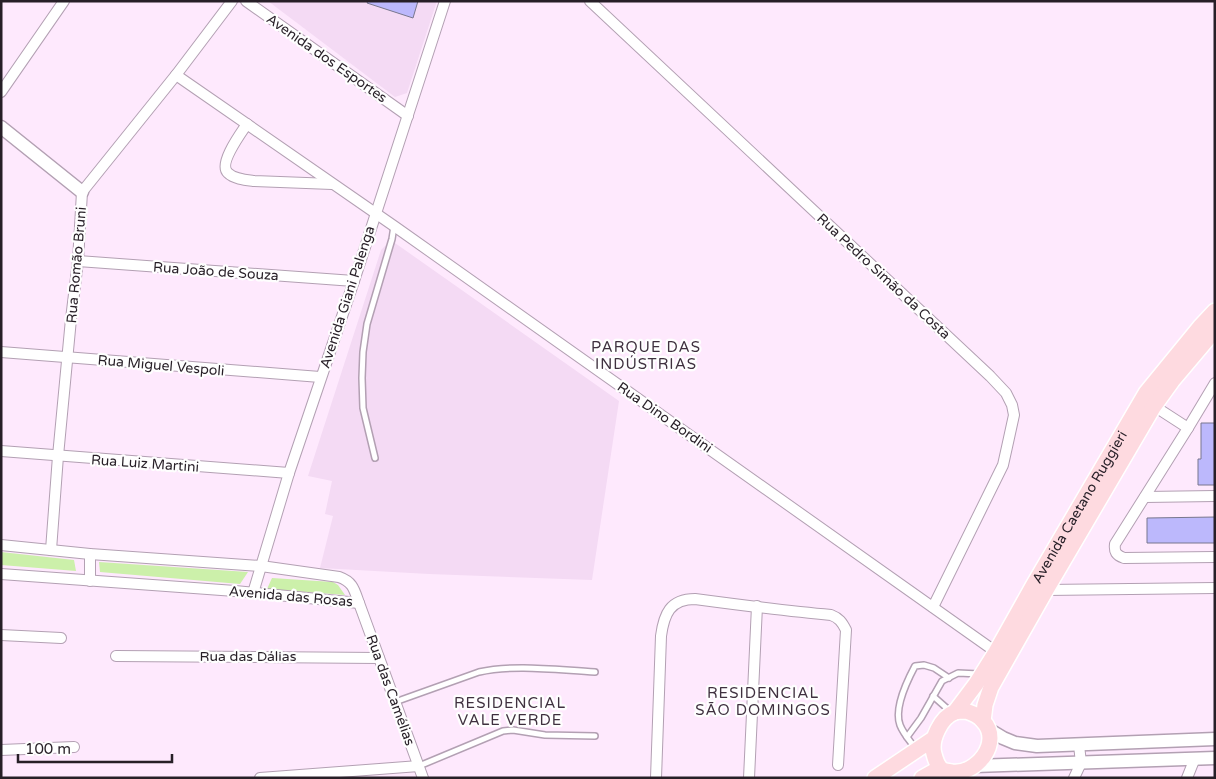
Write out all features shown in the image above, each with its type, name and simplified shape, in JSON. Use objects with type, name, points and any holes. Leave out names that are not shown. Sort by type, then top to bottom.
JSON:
[{"type":"main road","name":"Avenida Caetano Ruggieri","points":[[954,713],[996,652],[1146,393],[1215,311]]},
{"type":"main road","name":"Avenida Caetano Ruggieri","points":[[986,725],[984,705],[991,687],[1046,590],[1154,406],[1172,381],[1215,330]]},
{"type":"main road","points":[[875,778],[933,739],[941,724],[954,713],[966,711],[974,714],[986,725],[990,741],[983,759],[975,766],[964,771],[955,772],[945,771],[940,768],[933,749],[933,739]]},
{"type":"main road","points":[[922,778],[940,768]]},
{"type":"street","points":[[1,92],[64,1]]},
{"type":"street","name":"Rua Romão Bruni","points":[[51,550],[67,357],[78,261],[82,192],[176,75],[232,1]]},
{"type":"street","name":"Avenida dos Esportes","points":[[246,1],[408,116]]},
{"type":"street","name":"Avenida Giani Palenga","points":[[253,593],[288,474],[354,281],[445,1]]},
{"type":"street","name":"Rua Pedro Simão da Costa","points":[[590,1],[983,369],[1006,393],[1012,405],[1014,415],[1002,466],[933,607]]},
{"type":"street","name":"Rua Dino Bordini","points":[[176,75],[394,226],[996,652]]},
{"type":"street","points":[[247,124],[227,157],[225,164],[229,174],[234,177],[254,181],[333,184]]},
{"type":"street","points":[[1,127],[82,192]]},
{"type":"street","name":"Rua João de Souza","points":[[78,261],[354,281]]},
{"type":"street","name":"Rua Miguel Vespoli","points":[[1,352],[320,378]]},
{"type":"street","points":[[1215,383],[1115,544],[1114,550],[1118,556],[1124,558],[1215,557]]},
{"type":"street","points":[[1154,406],[1188,428]]},
{"type":"street","name":"Rua Luiz Martini","points":[[1,452],[288,474]]},
{"type":"street","points":[[1145,497],[1215,496]]},
{"type":"street","name":"Avenida das Rosas","points":[[1,545],[90,554],[261,566],[343,578],[353,586],[359,602],[1,574]]},
{"type":"street","points":[[90,554],[90,580]]},
{"type":"street","points":[[1046,590],[1215,588]]},
{"type":"street","points":[[656,778],[663,623],[668,612],[675,604],[685,599],[831,615],[837,617],[842,622],[846,630],[838,765]]},
{"type":"street","name":"Rua das Camélias","points":[[359,602],[424,778]]},
{"type":"street","points":[[749,778],[757,606]]},
{"type":"street","points":[[1,635],[61,638]]},
{"type":"street","name":"Rua das Dálias","points":[[116,656],[380,658]]},
{"type":"street","points":[[986,725],[1003,738],[1015,743],[1037,746],[1215,739]]},
{"type":"street","points":[[1074,778],[1081,763],[1079,744]]},
{"type":"street","points":[[1,750],[74,747]]},
{"type":"street","points":[[1188,778],[1195,758]]},
{"type":"street","points":[[975,766],[1215,758]]},
{"type":"street","points":[[260,778],[419,766]]},
{"type":"lane","points":[[375,458],[363,408],[362,352],[367,324],[392,239],[394,226]]},
{"type":"lane","points":[[917,751],[900,725],[898,712],[908,680],[915,666],[924,665],[934,668],[949,678]]},
{"type":"lane","points":[[395,702],[492,669],[511,668],[595,672]]},
{"type":"lane","points":[[908,737],[942,681],[958,673],[982,674]]},
{"type":"lane","points":[[933,696],[954,713]]},
{"type":"lane","points":[[419,766],[503,731],[513,730],[545,735],[596,736]]},
{"type":"shaded area","points":[[268,1],[437,1],[407,93],[395,97]]},
{"type":"shaded area","points":[[391,242],[619,401],[592,580],[320,568],[333,516],[325,514],[332,481],[308,476],[381,250]]},
{"type":"green space","points":[[1,552],[74,560],[76,571],[1,565]]},
{"type":"green space","points":[[99,562],[248,572],[240,584],[100,572]]},
{"type":"green space","points":[[272,578],[333,582],[338,585],[345,595],[267,589]]},
{"type":"building","points":[[368,1],[418,1],[413,18],[367,3]]},
{"type":"building","points":[[1201,423],[1215,423],[1215,485],[1198,485],[1198,459],[1201,459]]},
{"type":"building","points":[[1215,517],[1215,543],[1147,543],[1147,518]]},
{"type":"district","name":"PARQUE DAS INDÚSTRIAS","points":[[646,356]]},
{"type":"district","name":"RESIDENCIAL SÃO DOMINGOS","points":[[763,702]]},
{"type":"district","name":"RESIDENCIAL VALE VERDE","points":[[510,712]]}]
